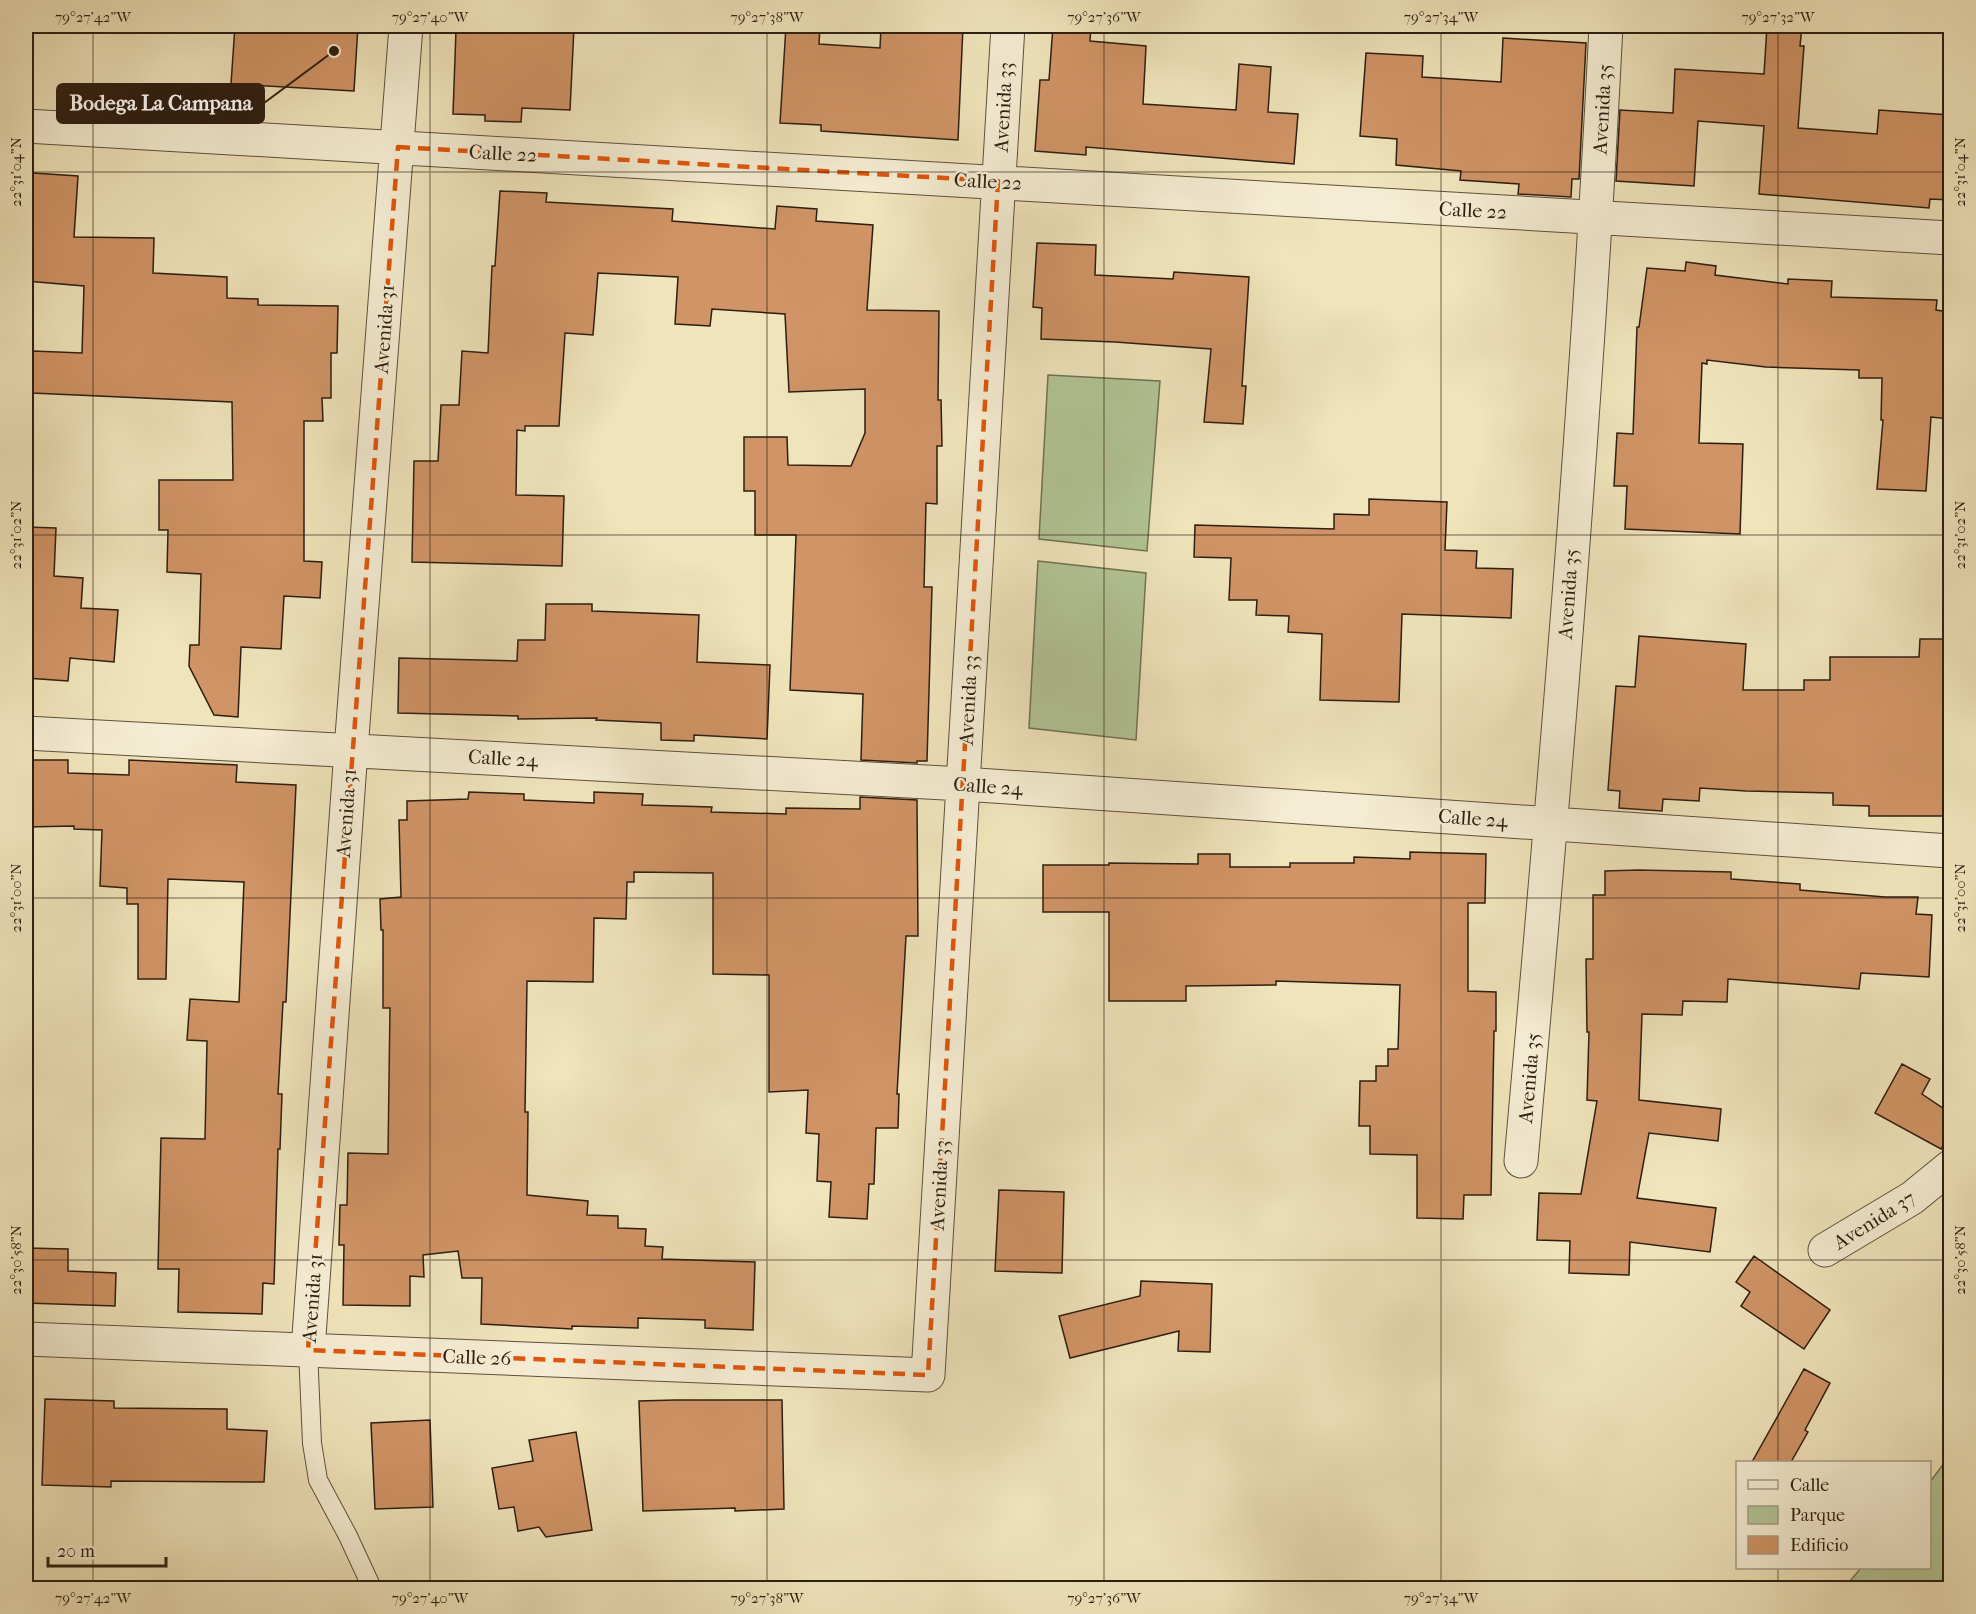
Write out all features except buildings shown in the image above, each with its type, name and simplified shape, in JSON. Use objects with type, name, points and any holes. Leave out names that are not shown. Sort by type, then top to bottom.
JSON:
[{"type":"street","name":"Avenida 31","points":[[308,1350],[406,26]]},
{"type":"street","name":"Avenida 33","points":[[928,1375],[1008,26]]},
{"type":"street","name":"Avenida 35","points":[[1521,1161],[1551,824],[1596,217],[1606,26]]},
{"type":"street","name":"Calle 22","points":[[26,126],[1950,238]]},
{"type":"street","name":"Calle 24","points":[[26,733],[963,784],[1950,851]]},
{"type":"street","name":"Avenida 37","points":[[1825,1250],[1912,1198],[1950,1167]]},
{"type":"street","name":"Calle 26","points":[[26,1339],[928,1375]]},
{"type":"lane","name":"Avenida 31","points":[[308,1350],[312,1443],[318,1480],[372,1588]]},
{"type":"highlighted area","points":[[398,147],[998,181],[928,1375],[308,1350]]},
{"type":"green space","points":[[1048,375],[1160,381],[1147,551],[1039,539]]},
{"type":"green space","points":[[1038,561],[1146,573],[1136,740],[1029,728]]},
{"type":"green space","points":[[1950,1455],[1950,1588],[1844,1588],[1860,1569],[1931,1569],[1931,1481]]},
{"type":"place","name":"Bodega La Campana","points":[[334,51]]}]
